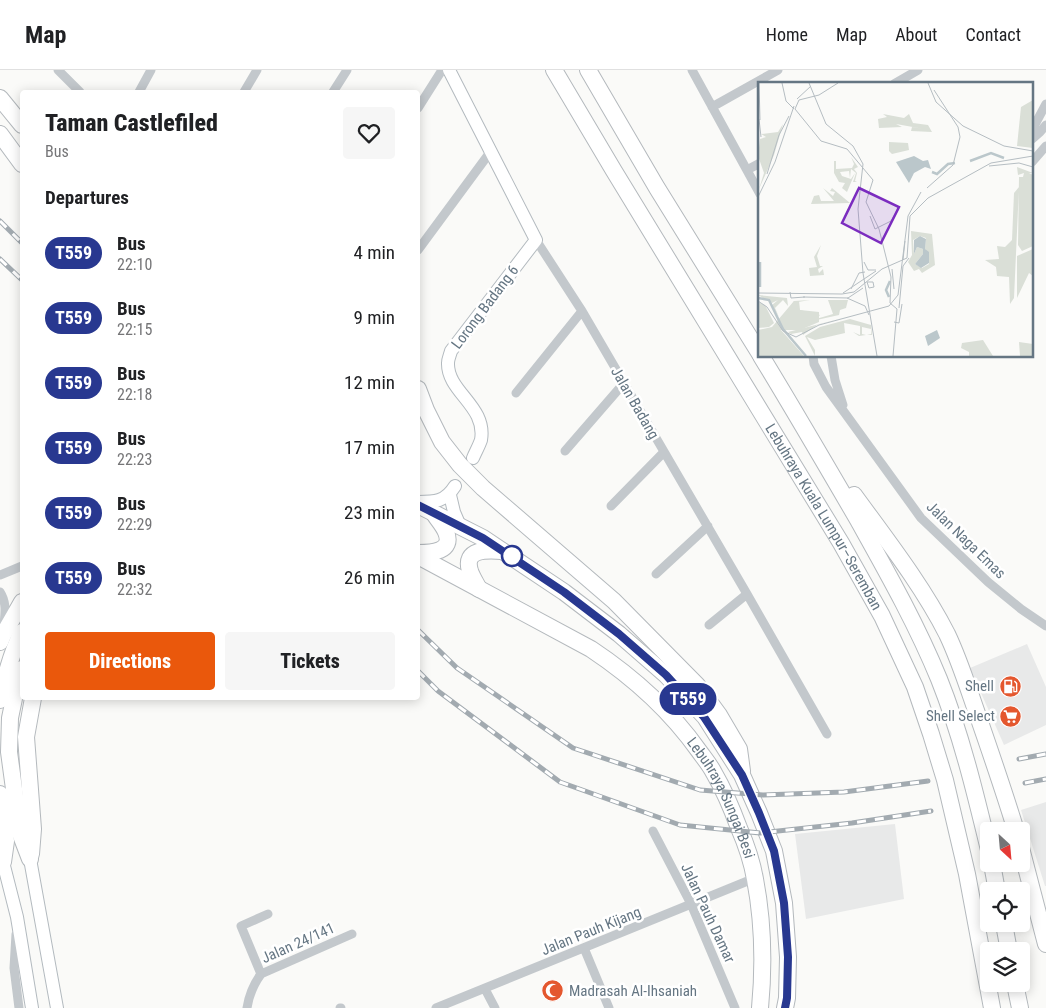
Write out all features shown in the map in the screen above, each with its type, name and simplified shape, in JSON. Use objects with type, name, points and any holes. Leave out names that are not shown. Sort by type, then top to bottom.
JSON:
[{"type":"highway","name":"Lebuhraya Kuala Lumpur–Seremban","points":[[554,70],[619,180],[841,542],[882,616],[914,688],[945,780],[967,874],[992,1008]]},
{"type":"highway","name":"Lebuhraya Kuala Lumpur–Seremban","points":[[588,70],[657,188],[758,352]]},
{"type":"highway","points":[[0,98],[20,123]]},
{"type":"highway","points":[[0,134],[20,161]]},
{"type":"highway","name":"Lebuhraya Kuala Lumpur–Seremban","points":[[762,358],[806,428],[916,627],[939,680],[957,730],[982,822]]},
{"type":"highway","points":[[420,394],[442,442],[460,465],[490,494],[614,601],[697,685],[719,715],[740,749],[742,775]]},
{"type":"highway","points":[[806,428],[935,612],[958,659],[1003,786],[1013,822]]},
{"type":"highway","name":"Lebuhraya Sungai Besi","points":[[420,505],[483,538],[564,592],[619,634],[666,675],[704,717],[742,775],[774,851],[784,903],[788,957],[785,1008]]},
{"type":"highway","points":[[420,554],[431,553],[446,545],[446,532],[433,513]]},
{"type":"highway","points":[[479,589],[469,566],[472,556],[480,551],[504,551]]},
{"type":"highway","name":"Lebuhraya Sungai Besi","points":[[420,555],[592,649],[616,666],[656,700],[686,733],[713,771],[732,809],[746,846],[755,878],[761,915],[760,1008]]},
{"type":"highway","points":[[1,638],[20,605]]},
{"type":"highway","points":[[0,700],[5,674],[20,636]]},
{"type":"highway","points":[[20,675],[10,718],[9,752],[20,833],[30,859]]},
{"type":"highway","points":[[30,859],[33,829],[26,737],[33,700]]},
{"type":"highway","points":[[0,794],[6,841],[1,859]]},
{"type":"highway","points":[[1027,872],[1046,944]]},
{"type":"highway","points":[[1017,992],[1020,1008]]},
{"type":"street","points":[[58,70],[78,90]]},
{"type":"street","points":[[140,90],[151,70]]},
{"type":"street","points":[[245,90],[257,70]]},
{"type":"street","points":[[334,90],[347,70]]},
{"type":"street","points":[[420,105],[442,70]]},
{"type":"street","name":"Jalan Badang","points":[[449,70],[536,240],[582,311],[827,734]]},
{"type":"street","points":[[692,70],[758,190]]},
{"type":"street","points":[[712,107],[778,70]]},
{"type":"street","points":[[897,82],[918,70]]},
{"type":"street","points":[[1034,126],[1046,104]]},
{"type":"street","points":[[1034,137],[1046,124]]},
{"type":"street","points":[[1034,161],[1046,146]]},
{"type":"street","points":[[420,247],[491,151]]},
{"type":"street","points":[[1034,162],[1046,155]]},
{"type":"street","points":[[747,170],[758,164]]},
{"type":"street","name":"Lorong Badang 6","points":[[473,458],[481,440],[481,423],[475,409],[456,386],[451,376],[448,363],[451,351],[536,240]]},
{"type":"street","points":[[516,393],[582,311]]},
{"type":"street","name":"Jalan Naga Emas","points":[[814,358],[814,364],[826,387],[921,518],[988,582],[1021,609],[1046,626]]},
{"type":"street","name":"Jalan Naga Emas","points":[[832,358],[835,380],[845,412]]},
{"type":"street","points":[[565,451],[624,383]]},
{"type":"street","points":[[611,506],[664,452]]},
{"type":"street","points":[[420,504],[434,502],[452,491],[454,512],[460,526]]},
{"type":"street","points":[[656,574],[708,526]]},
{"type":"street","points":[[0,575],[20,567]]},
{"type":"street","points":[[0,592],[4,598],[6,611],[1,638]]},
{"type":"street","points":[[709,625],[747,594]]},
{"type":"street","name":"Jalan Pauh Damar","points":[[653,831],[691,904],[736,1008]]},
{"type":"street","points":[[1,859],[17,917],[32,1008]]},
{"type":"street","points":[[30,859],[57,1008]]},
{"type":"street","name":"Jalan Pauh Kijang","points":[[436,1008],[755,878]]},
{"type":"street","points":[[260,974],[241,926],[268,914]]},
{"type":"street","points":[[17,917],[14,968],[19,1008]]},
{"type":"street","name":"Jalan 24/141","points":[[247,1008],[249,994],[260,974],[352,934]]},
{"type":"street","points":[[584,948],[609,1008]]},
{"type":"street","points":[[485,989],[495,1008]]},
{"type":"shaded area","points":[[1027,644],[1046,687],[1046,725],[1004,745],[970,668]]},
{"type":"shaded area","points":[[1046,802],[1046,886],[1030,838],[1030,822],[1025,822],[1021,810]]},
{"type":"shaded area","points":[[895,824],[904,899],[806,919],[795,834]]},
{"type":"railway","points":[[0,221],[20,241]]},
{"type":"railway","points":[[0,259],[20,278]]},
{"type":"railway","points":[[420,632],[457,668],[573,748],[700,790],[763,795],[844,792],[928,781]]},
{"type":"railway","points":[[420,673],[438,691],[560,782],[680,825],[760,833],[852,823],[931,811]]},
{"type":"railway","points":[[1019,759],[1046,754]]},
{"type":"railway","points":[[1025,783],[1046,779]]},
{"type":"bus line","name":"T559","points":[[420,506],[483,538],[564,592],[619,634],[666,675],[704,717],[742,775],[774,851],[784,903],[788,957],[785,1008]]},
{"type":"place","name":"Shell","points":[[1010,686]]},
{"type":"place","name":"Shell Select","points":[[1011,716]]},
{"type":"place","name":"Madrasah Al-Ihsaniah","points":[[553,991]]}]
